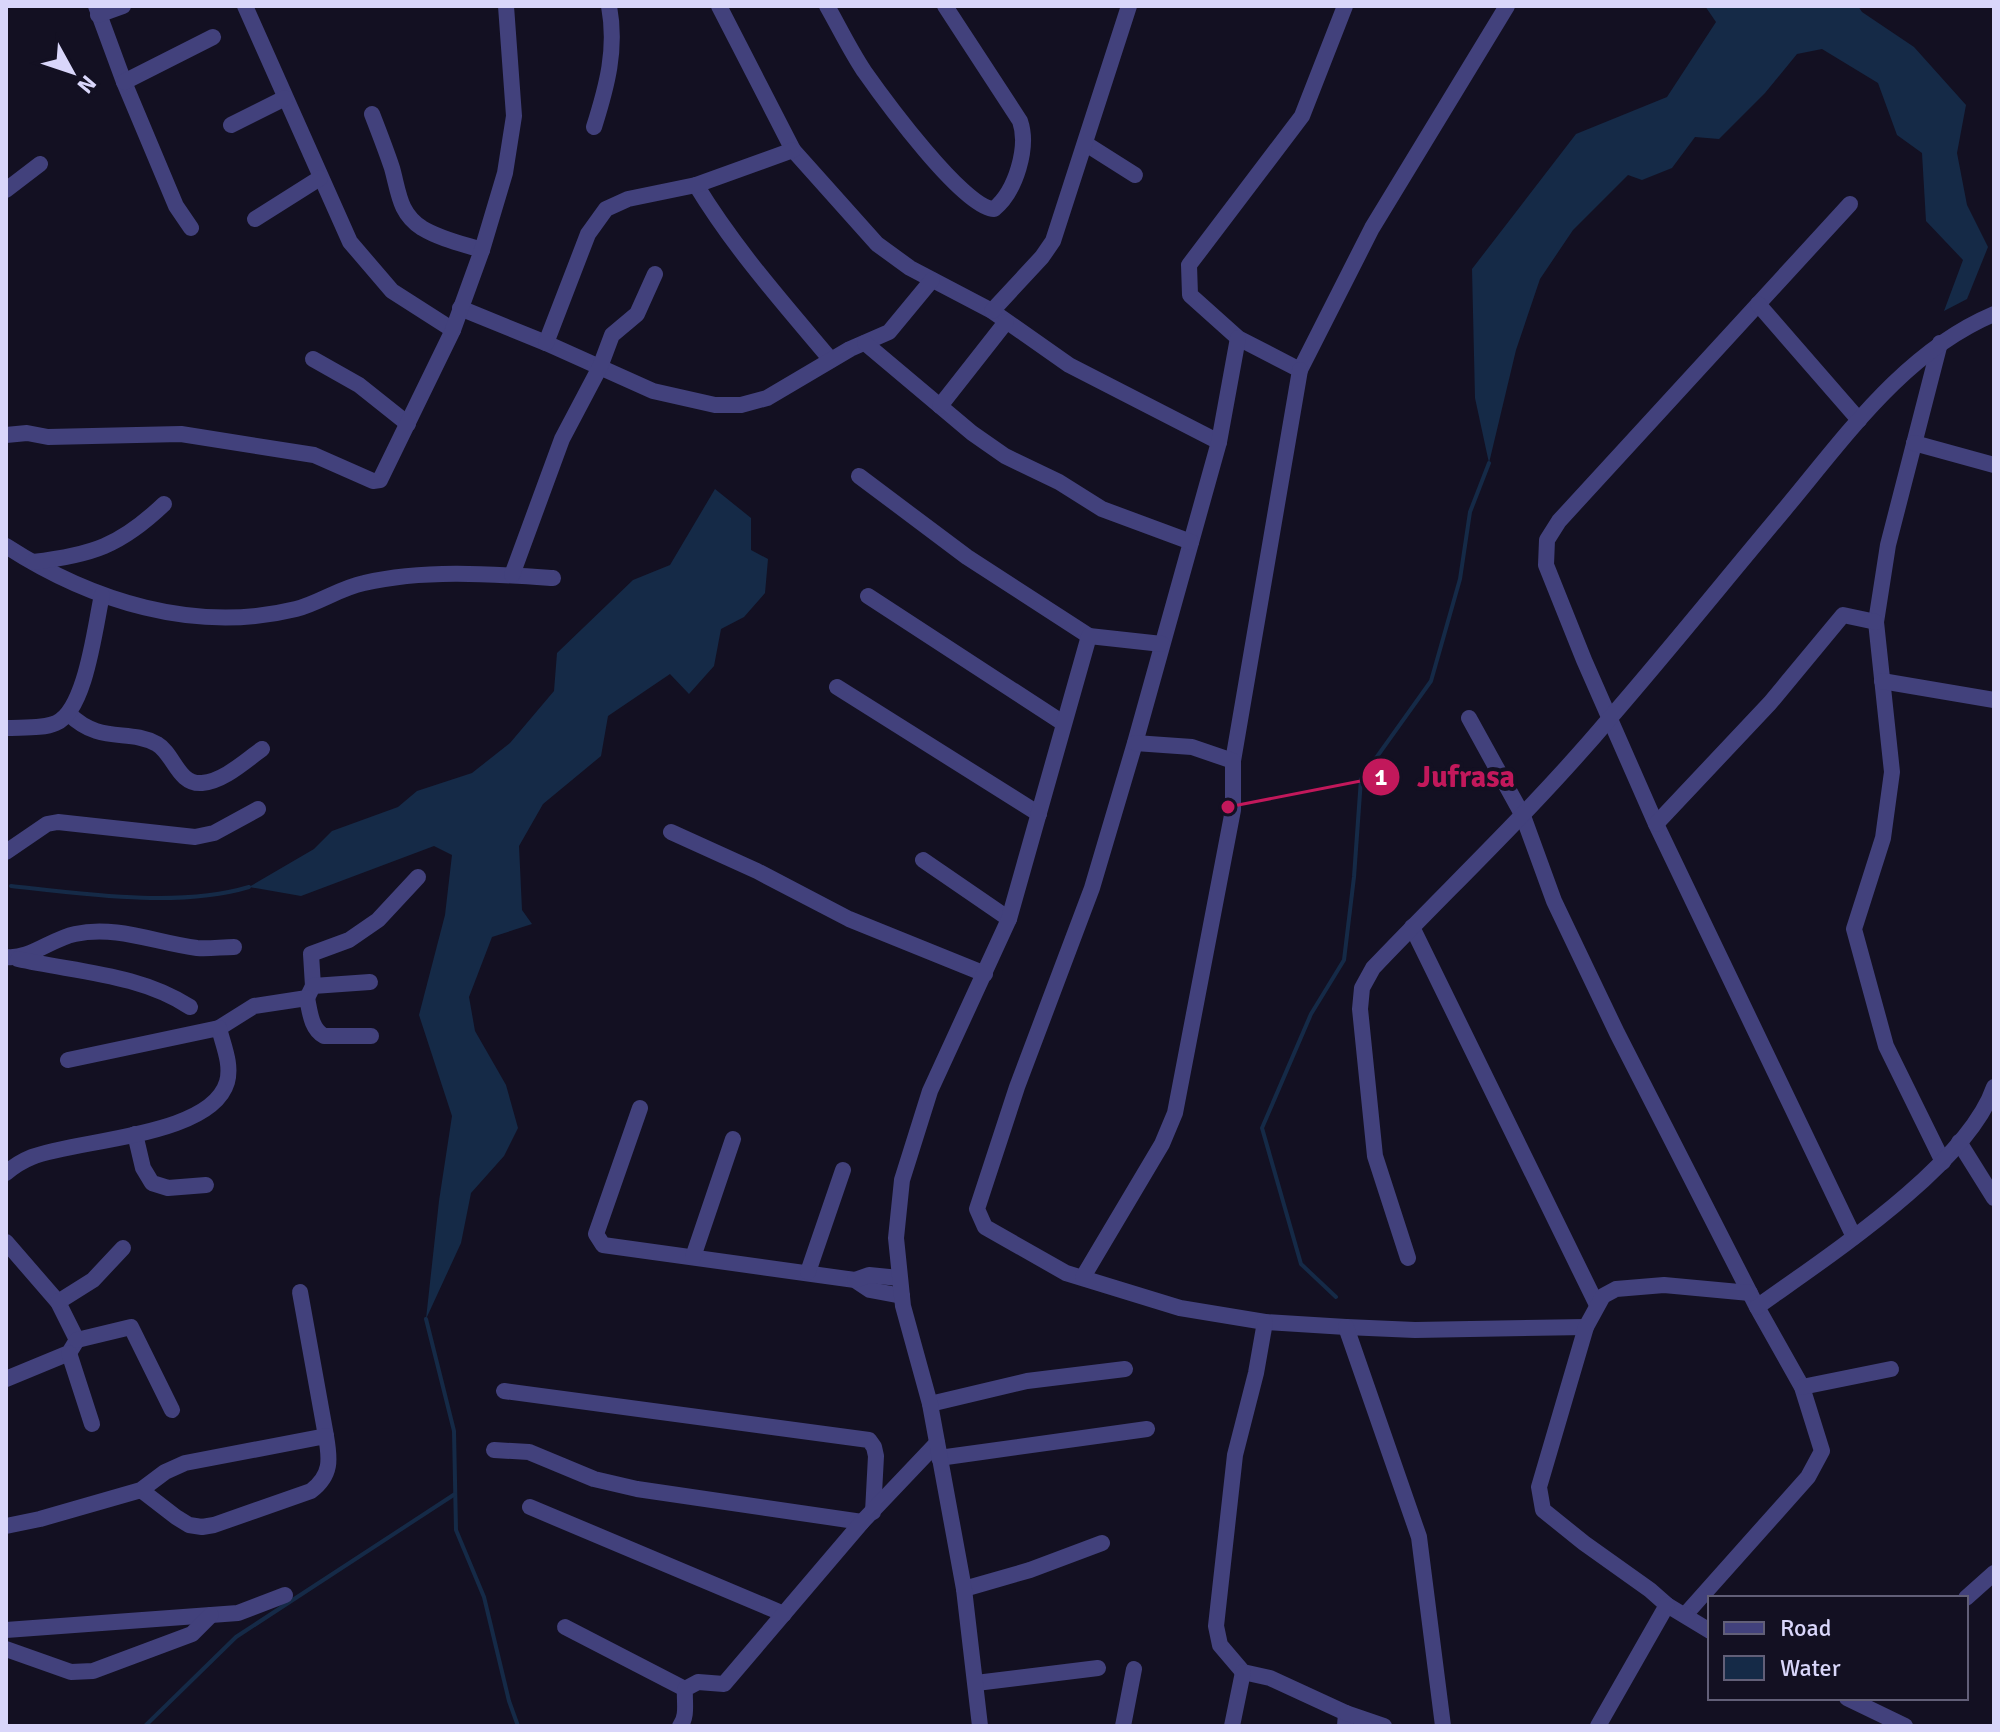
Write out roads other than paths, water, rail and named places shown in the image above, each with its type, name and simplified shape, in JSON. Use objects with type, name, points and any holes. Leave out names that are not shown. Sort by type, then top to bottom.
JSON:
[{"type":"street","points":[[123,6],[97,11],[176,206],[191,228]]},
{"type":"street","points":[[245,6],[350,242],[392,291],[453,330]]},
{"type":"street","points":[[6,435],[181,434],[314,455],[373,481],[380,480],[453,330],[505,173],[514,116],[506,6]]},
{"type":"street","points":[[594,127],[613,52],[614,29],[609,6]]},
{"type":"street","points":[[827,6],[863,69],[937,165],[980,206],[994,209],[1010,188],[1021,158],[1024,132],[1020,121],[945,6]]},
{"type":"street","points":[[992,311],[1053,241],[1129,6]]},
{"type":"street","points":[[1300,370],[1238,338],[1190,295],[1189,265],[1302,116],[1345,6]]},
{"type":"street","points":[[1498,6],[1507,6]]},
{"type":"street","points":[[1083,1277],[1162,1144],[1175,1113],[1233,810],[1233,761],[1300,370],[1372,228],[1507,6]]},
{"type":"street","points":[[725,8],[793,150],[877,244],[932,280],[992,311],[1069,365],[1219,442]]},
{"type":"street","points":[[124,82],[213,37]]},
{"type":"street","points":[[231,125],[285,98]]},
{"type":"street","points":[[372,114],[392,170],[399,201],[408,216],[421,228],[436,235],[482,250]]},
{"type":"street","points":[[1086,144],[1135,175]]},
{"type":"street","points":[[546,343],[588,234],[606,209],[628,199],[696,185],[793,150]]},
{"type":"street","points":[[6,190],[40,164]]},
{"type":"street","points":[[255,219],[320,178]]},
{"type":"street","points":[[696,185],[739,251],[831,360]]},
{"type":"street","points":[[1850,204],[1559,521],[1547,540],[1546,565],[1609,720],[1656,824],[1854,1237]]},
{"type":"street","points":[[512,575],[562,439],[600,367],[612,335],[637,314],[655,274]]},
{"type":"street","points":[[460,308],[653,391],[715,405],[741,405],[767,398],[831,360],[889,332],[932,280]]},
{"type":"street","points":[[1758,304],[1859,420]]},
{"type":"street","points":[[1408,1258],[1375,1156],[1360,1009],[1362,988],[1373,968],[1523,816],[1609,720],[1859,420],[1940,343],[1994,314]]},
{"type":"street","points":[[940,406],[1006,322]]},
{"type":"street","points":[[1238,338],[1219,442],[1092,888],[1017,1087],[977,1209],[985,1227],[1066,1273],[1180,1308],[1265,1322],[1346,1327],[1415,1330],[1586,1327]]},
{"type":"street","points":[[865,343],[1005,456],[1059,482],[1102,509],[1191,542]]},
{"type":"street","points":[[1940,343],[1888,545],[1876,622],[1892,772],[1883,838],[1854,929],[1886,1046],[1943,1162]]},
{"type":"street","points":[[313,359],[359,385],[408,424]]},
{"type":"street","points":[[1914,443],[1994,465]]},
{"type":"street","points":[[859,476],[967,557],[1089,636],[1162,644]]},
{"type":"street","points":[[31,562],[73,558],[115,543],[142,525],[164,504]]},
{"type":"street","points":[[6,546],[31,562],[102,595],[183,617],[255,616],[298,609],[363,583],[423,576],[553,578]]},
{"type":"street","points":[[6,728],[55,724],[69,714],[83,683],[102,595]]},
{"type":"street","points":[[868,596],[1063,723]]},
{"type":"street","points":[[1656,824],[1770,703],[1843,615],[1876,622]]},
{"type":"street","points":[[980,1726],[964,1589],[930,1404],[902,1296],[896,1238],[902,1180],[930,1091],[1009,919],[1089,636]]},
{"type":"street","points":[[1882,681],[1994,700]]},
{"type":"street","points":[[837,687],[1039,814]]},
{"type":"street","points":[[69,714],[103,734],[151,741],[161,746],[184,776],[197,783],[205,783],[232,770],[262,749]]},
{"type":"street","points":[[1469,718],[1523,816],[1554,901],[1617,1033],[1753,1300],[1802,1387],[1822,1451],[1808,1477],[1685,1615]]},
{"type":"street","points":[[1135,743],[1192,747],[1233,761]]},
{"type":"street","points":[[6,852],[47,824],[58,822],[195,837],[214,833],[258,809]]},
{"type":"street","points":[[671,832],[757,871],[849,919],[985,974]]},
{"type":"street","points":[[923,860],[1009,919]]},
{"type":"street","points":[[371,1036],[319,1034],[313,1025],[311,954],[349,940],[378,920],[418,877]]},
{"type":"street","points":[[1412,927],[1597,1305]]},
{"type":"street","points":[[12,958],[74,934],[92,932],[127,933],[198,948],[234,947]]},
{"type":"street","points":[[12,958],[145,984],[172,995],[190,1007]]},
{"type":"street","points":[[68,1060],[219,1028],[254,1006],[370,982]]},
{"type":"street","points":[[6,1173],[34,1156],[181,1121],[209,1106],[220,1096],[229,1074],[219,1028]]},
{"type":"street","points":[[1708,1630],[1667,1605],[1543,1510],[1539,1487],[1586,1327],[1597,1305],[1603,1296],[1616,1289],[1664,1285],[1753,1300],[1854,1237],[1943,1162],[1988,1106],[1994,1087]]},
{"type":"street","points":[[640,1108],[596,1234],[603,1245],[855,1280],[870,1290],[902,1296]]},
{"type":"street","points":[[135,1134],[143,1168],[152,1183],[168,1188],[206,1185]]},
{"type":"street","points":[[693,1257],[733,1139]]},
{"type":"street","points":[[1959,1142],[1994,1198]]},
{"type":"street","points":[[808,1272],[843,1170]]},
{"type":"street","points":[[6,1242],[58,1302],[92,1424]]},
{"type":"street","points":[[58,1302],[93,1280],[123,1248]]},
{"type":"street","points":[[855,1280],[869,1275],[899,1278]]},
{"type":"street","points":[[141,1490],[189,1525],[214,1525],[318,1486],[331,1461],[300,1292]]},
{"type":"street","points":[[1265,1322],[1256,1373],[1235,1455],[1216,1626],[1220,1645],[1243,1672],[1270,1678],[1346,1719],[1384,1726]]},
{"type":"street","points":[[6,1379],[73,1347],[131,1327],[172,1410]]},
{"type":"street","points":[[1346,1327],[1419,1537],[1443,1726]]},
{"type":"street","points":[[930,1404],[1003,1386],[1125,1369]]},
{"type":"street","points":[[1802,1387],[1891,1369]]},
{"type":"street","points":[[504,1391],[869,1440],[876,1456],[868,1517]]},
{"type":"street","points":[[685,1689],[698,1682],[724,1684],[868,1517],[938,1450],[1147,1429]]},
{"type":"street","points":[[6,1526],[141,1490],[165,1472],[185,1463],[326,1436]]},
{"type":"street","points":[[494,1450],[529,1452],[594,1479],[637,1489],[868,1517]]},
{"type":"street","points":[[530,1507],[784,1614]]},
{"type":"street","points":[[964,1589],[1030,1570],[1102,1543]]},
{"type":"street","points":[[1968,1596],[1994,1573]]},
{"type":"street","points":[[6,1630],[238,1613],[285,1595]]},
{"type":"street","points":[[1598,1726],[1667,1605]]},
{"type":"street","points":[[6,1649],[71,1672],[93,1671],[192,1634],[211,1615]]},
{"type":"street","points":[[565,1627],[685,1689]]},
{"type":"street","points":[[976,1683],[1098,1668]]},
{"type":"street","points":[[1123,1726],[1134,1669]]},
{"type":"street","points":[[1232,1726],[1243,1672]]},
{"type":"street","points":[[680,1726],[686,1715],[683,1704],[685,1689]]},
{"type":"street","points":[[1853,1700],[1905,1726]]},
{"type":"water","points":[[1705,6],[1858,6],[1862,12],[1914,47],[1966,105],[1957,153],[1967,205],[1988,247],[1967,299],[1944,311],[1963,260],[1926,221],[1922,153],[1897,135],[1878,83],[1822,49],[1797,54],[1765,93],[1719,139],[1695,137],[1672,168],[1642,180],[1628,175],[1573,230],[1540,279],[1516,350],[1489,463],[1475,398],[1472,269],[1576,134],[1667,97],[1716,22]]},
{"type":"water","points":[[715,489],[751,518],[751,550],[768,559],[765,593],[744,617],[721,629],[714,666],[689,694],[670,674],[608,716],[601,756],[543,804],[519,846],[522,910],[532,924],[492,937],[469,997],[475,1031],[506,1085],[518,1128],[504,1156],[471,1193],[461,1243],[426,1319],[452,1116],[419,1015],[445,915],[452,855],[434,846],[301,896],[249,887],[314,849],[332,831],[398,807],[417,791],[472,773],[510,743],[554,691],[557,653],[633,580],[670,565]]},
{"type":"waterway","points":[[1336,1297],[1301,1264],[1262,1128],[1311,1014],[1344,960],[1361,779],[1431,681],[1460,579],[1470,512],[1489,463]]},
{"type":"waterway","points":[[11,886],[162,898],[192,897],[249,887]]},
{"type":"waterway","points":[[426,1319],[454,1431],[456,1530],[484,1597],[518,1726]]},
{"type":"waterway","points":[[145,1726],[236,1637],[455,1494]]},
{"type":"place","name":"Jufrasa","points":[[1228,807]]}]
